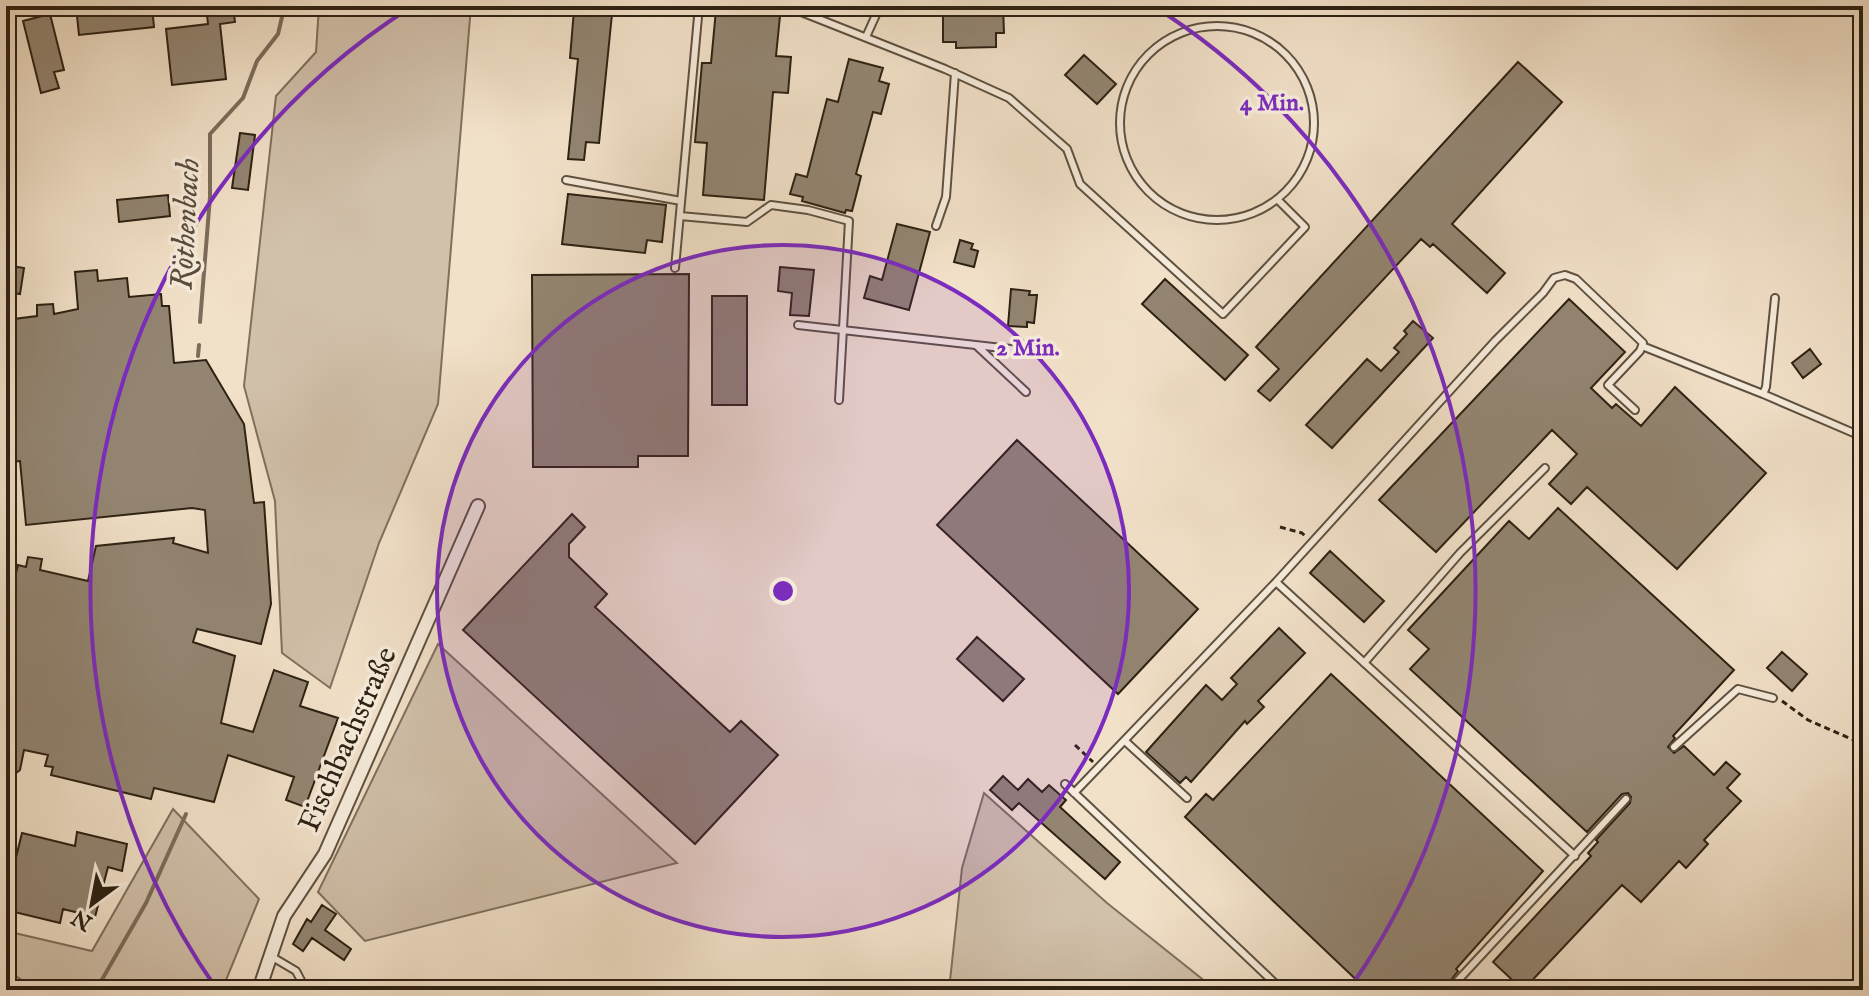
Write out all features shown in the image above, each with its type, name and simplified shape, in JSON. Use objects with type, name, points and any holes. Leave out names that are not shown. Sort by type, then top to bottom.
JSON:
[{"type":"street","name":"Fischbachstraße","points":[[259,990],[284,916],[325,854],[478,506]]},
{"type":"lane","points":[[675,268],[699,6]]},
{"type":"lane","points":[[786,6],[955,73],[1009,98],[1067,149],[1080,184],[1223,314],[1305,227],[1278,200]]},
{"type":"lane","points":[[866,37],[880,6]]},
{"type":"lane","points":[[1404,6],[1421,9],[1440,6]]},
{"type":"lane","points":[[1196,28],[1240,28],[1267,39],[1299,69],[1314,110],[1314,139],[1298,179],[1278,200],[1252,214],[1209,220],[1181,214],[1168,207],[1136,177],[1121,137],[1121,107],[1130,80],[1157,46],[1196,28]]},
{"type":"lane","points":[[936,226],[946,197],[955,73]]},
{"type":"lane","points":[[6,109],[12,122],[6,152]]},
{"type":"lane","points":[[566,180],[681,201]]},
{"type":"lane","points":[[680,216],[747,222],[771,205],[808,210],[849,221],[839,400]]},
{"type":"lane","points":[[1074,793],[1276,582],[1554,278],[1565,275],[1576,279],[1643,343],[1642,346]]},
{"type":"lane","points":[[1763,394],[1775,298]]},
{"type":"lane","points":[[798,325],[1011,349]]},
{"type":"lane","points":[[977,346],[1026,392]]},
{"type":"lane","points":[[1642,346],[1863,437]]},
{"type":"lane","points":[[1635,410],[1608,385],[1642,346]]},
{"type":"lane","points":[[1364,663],[1460,553],[1545,468]]},
{"type":"lane","points":[[1276,582],[1575,856]]},
{"type":"lane","points":[[1674,747],[1738,689],[1773,698]]},
{"type":"lane","points":[[1125,741],[1187,798]]},
{"type":"lane","points":[[1065,784],[1282,990]]},
{"type":"lane","points":[[1449,990],[1626,799]]},
{"type":"lane","points":[[269,955],[296,971],[306,990]]},
{"type":"path","points":[[1280,527],[1302,533],[1312,542]]},
{"type":"path","points":[[1773,698],[1787,703],[1808,720],[1863,744]]},
{"type":"path","points":[[1075,745],[1099,767]]},
{"type":"shaded area","points":[[319,6],[471,6],[438,404],[379,543],[330,688],[282,653],[275,501],[244,386],[276,96],[316,52]]},
{"type":"shaded area","points":[[438,644],[677,863],[365,941],[318,892]]},
{"type":"shaded area","points":[[984,793],[1107,903],[1216,990],[959,990],[950,981],[962,868]]},
{"type":"shaded area","points":[[173,809],[259,899],[222,990],[38,990],[6,970],[6,931],[92,951]]},
{"type":"building","points":[[76,6],[152,6],[154,27],[79,35]]},
{"type":"building","points":[[206,6],[233,6],[235,22],[220,24],[226,79],[172,85],[166,29],[208,24]]},
{"type":"building","points":[[943,6],[1003,6],[1004,33],[996,33],[996,47],[956,48],[956,42],[943,42]]},
{"type":"building","points":[[574,10],[612,14],[599,143],[586,142],[584,160],[568,159],[578,59],[570,58]]},
{"type":"building","points":[[716,10],[780,16],[776,56],[791,57],[788,93],[773,92],[764,200],[703,195],[707,143],[695,142],[702,63],[711,63]]},
{"type":"building","points":[[50,14],[64,70],[54,72],[59,88],[41,93],[23,21]]},
{"type":"building","points":[[1084,55],[1116,84],[1097,104],[1065,75]]},
{"type":"building","points":[[849,59],[883,68],[879,81],[889,84],[881,114],[873,112],[856,174],[861,176],[852,211],[846,210],[845,213],[802,201],[803,197],[790,194],[796,174],[807,177],[827,99],[838,102]]},
{"type":"building","points":[[1518,62],[1562,102],[1452,224],[1505,273],[1487,293],[1433,244],[1430,247],[1421,239],[1270,401],[1258,391],[1279,369],[1256,347]]},
{"type":"building","points":[[240,133],[255,135],[248,190],[232,188]]},
{"type":"building","points":[[568,194],[666,205],[662,242],[647,240],[645,253],[562,244]]},
{"type":"building","points":[[168,195],[170,216],[119,222],[117,200]]},
{"type":"building","points":[[897,224],[930,232],[909,310],[864,298],[870,276],[882,280]]},
{"type":"building","points":[[960,240],[973,244],[971,249],[978,251],[974,267],[954,262]]},
{"type":"building","points":[[6,265],[24,268],[20,294],[6,292]]},
{"type":"building","points":[[780,267],[814,270],[809,316],[790,315],[792,293],[778,291]]},
{"type":"building","points":[[97,270],[98,281],[127,278],[129,297],[161,294],[162,306],[169,306],[174,363],[206,360],[244,424],[254,503],[264,502],[271,604],[261,644],[197,629],[193,642],[235,656],[221,723],[253,732],[274,670],[308,682],[300,706],[338,718],[305,807],[286,800],[294,777],[228,755],[214,802],[154,788],[151,799],[51,775],[53,767],[45,766],[48,755],[24,750],[20,770],[6,781],[6,616],[18,565],[26,567],[28,557],[42,559],[40,570],[88,581],[96,546],[174,538],[173,543],[208,553],[205,510],[192,508],[26,525],[20,461],[6,462],[6,320],[37,316],[37,305],[53,304],[54,314],[78,309],[75,272]]},
{"type":"building","points":[[689,274],[688,456],[638,456],[638,467],[533,467],[532,275]]},
{"type":"building","points":[[1165,279],[1248,355],[1225,380],[1142,304]]},
{"type":"building","points":[[1011,289],[1037,295],[1034,323],[1027,322],[1027,327],[1008,326]]},
{"type":"building","points":[[712,296],[747,296],[747,405],[712,405]]},
{"type":"building","points":[[1569,299],[1625,352],[1591,388],[1612,408],[1616,404],[1641,426],[1675,387],[1766,473],[1677,569],[1587,487],[1571,504],[1549,484],[1577,454],[1552,430],[1436,552],[1379,500]]},
{"type":"building","points":[[1413,321],[1433,338],[1332,448],[1306,425],[1367,359],[1381,371],[1399,352],[1394,348],[1407,334],[1404,331]]},
{"type":"building","points":[[1810,349],[1821,364],[1803,378],[1792,363]]},
{"type":"building","points":[[1017,440],[1198,609],[1118,694],[937,525]]},
{"type":"building","points":[[1558,508],[1734,670],[1673,736],[1675,738],[1668,747],[1674,753],[1684,746],[1714,775],[1726,762],[1740,774],[1727,788],[1741,801],[1704,840],[1708,844],[1686,868],[1679,861],[1641,902],[1622,885],[1523,990],[1493,962],[1591,856],[1588,853],[1598,842],[1596,840],[1630,803],[1631,797],[1628,793],[1622,794],[1587,832],[1410,669],[1429,649],[1408,630],[1509,521],[1529,539]]},
{"type":"building","points":[[572,514],[585,527],[569,544],[569,557],[607,594],[595,607],[730,732],[741,721],[778,755],[695,844],[463,630]]},
{"type":"building","points":[[1330,551],[1384,601],[1364,622],[1310,573]]},
{"type":"building","points":[[1279,628],[1305,653],[1258,701],[1264,707],[1247,724],[1245,721],[1191,782],[1186,777],[1180,783],[1146,752],[1206,685],[1222,700],[1237,684],[1231,678]]},
{"type":"building","points":[[977,637],[1024,679],[1003,701],[957,659]]},
{"type":"building","points":[[1782,652],[1807,674],[1792,691],[1767,668]]},
{"type":"building","points":[[1331,674],[1543,871],[1456,969],[1458,971],[1443,990],[1367,990],[1185,817],[1206,794],[1213,800]]},
{"type":"building","points":[[1003,776],[1018,790],[1028,779],[1042,792],[1049,785],[1066,800],[1060,807],[1120,862],[1105,879],[1019,803],[1012,810],[990,790]]},
{"type":"building","points":[[77,832],[127,844],[122,871],[108,867],[95,917],[63,909],[60,923],[6,910],[6,877],[11,878],[22,833],[75,846]]},
{"type":"building","points":[[322,905],[336,914],[325,930],[351,949],[344,960],[312,938],[303,951],[293,944],[307,919],[311,922]]},
{"type":"waterway","name":"Röthenbach","points":[[200,322],[210,197],[210,134],[243,98],[257,61],[278,34],[282,17],[279,6]]},
{"type":"waterway","name":"Röthenbach","points":[[198,356],[199,345]]},
{"type":"waterway","name":"Röthenbach","points":[[96,990],[146,903],[186,814]]}]
